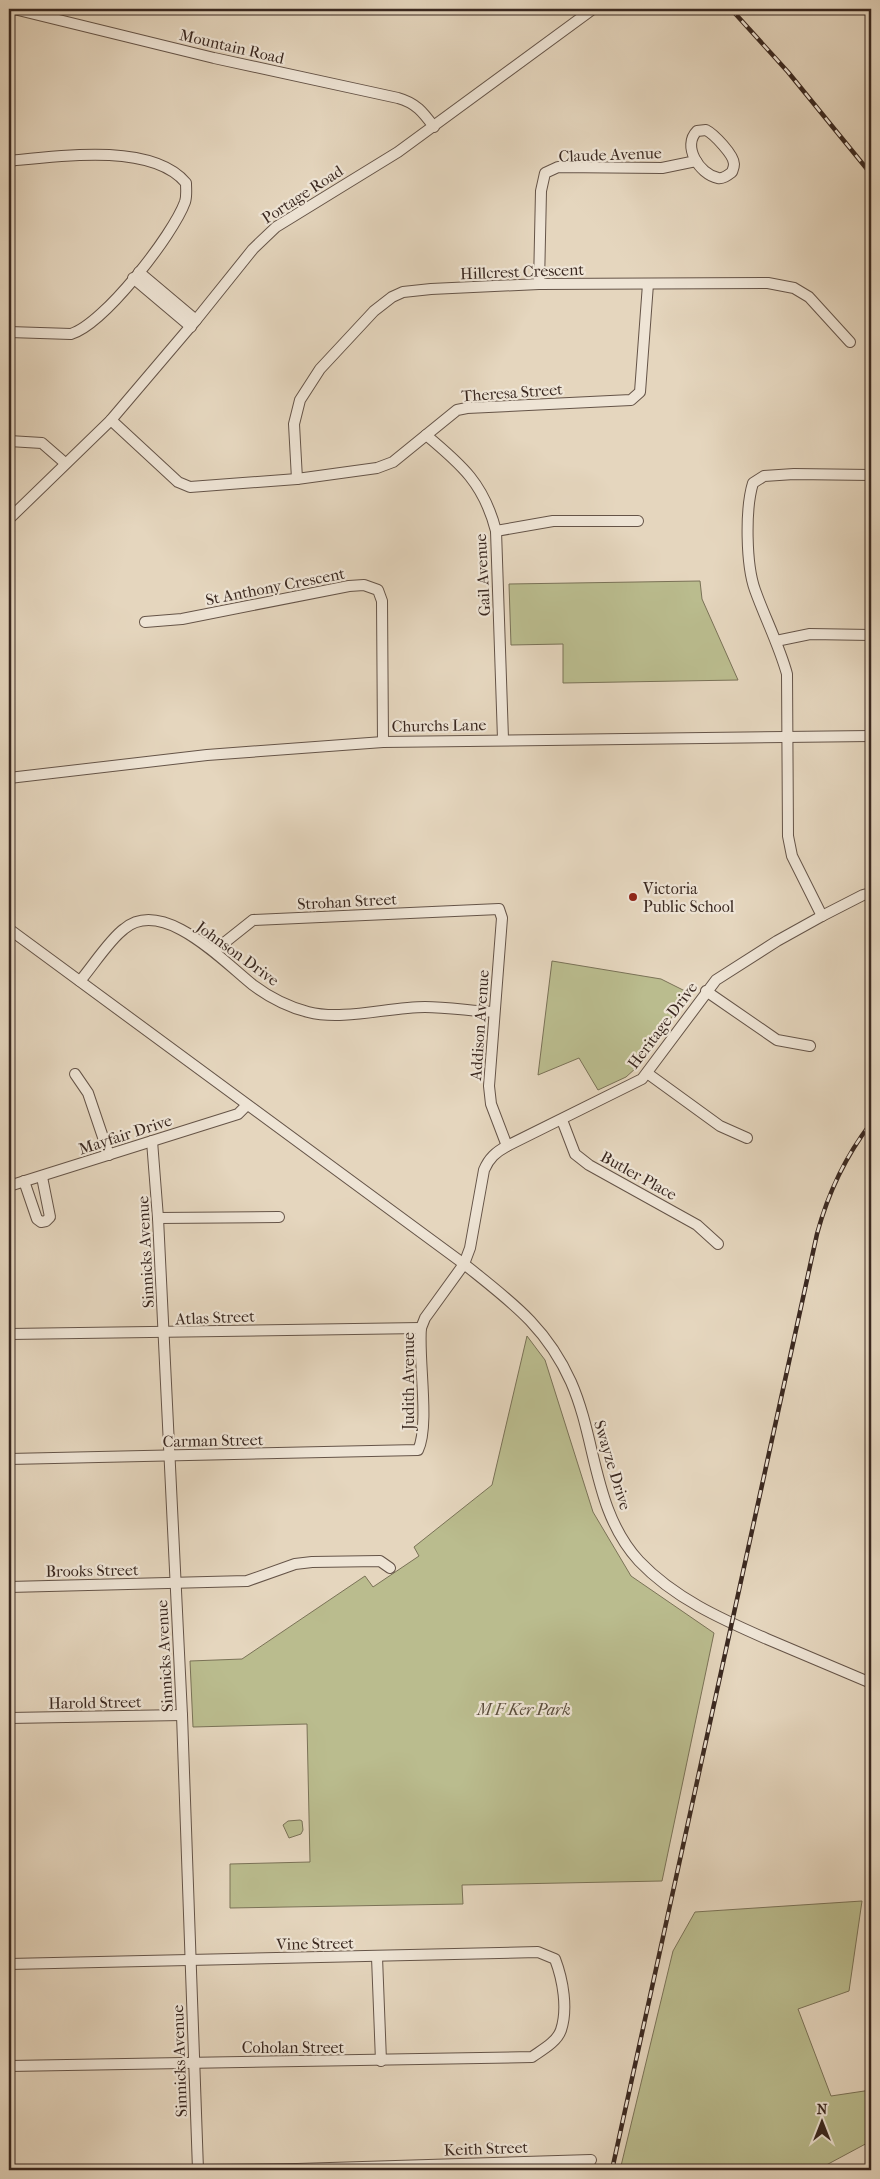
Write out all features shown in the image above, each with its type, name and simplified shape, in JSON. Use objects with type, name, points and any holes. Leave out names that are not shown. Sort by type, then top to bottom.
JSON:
[{"type":"street","name":"Mountain Road","points":[[14,9],[214,58],[405,100],[419,107],[434,127]]},
{"type":"street","name":"Portage Road","points":[[9,519],[111,420],[194,323],[253,249],[276,227],[398,152],[593,9]]},
{"type":"street","points":[[706,130],[713,133],[732,157],[734,164],[732,172],[719,178],[711,175],[696,162],[690,146],[692,136],[697,131],[706,130]]},
{"type":"street","points":[[9,161],[84,153],[125,156],[165,166],[179,174],[186,183],[186,200],[170,231],[136,275],[94,321],[80,331],[60,334],[9,332]]},
{"type":"street","name":"Claude Avenue","points":[[539,284],[541,191],[545,173],[558,167],[662,168],[696,162]]},
{"type":"street","points":[[136,275],[194,323]]},
{"type":"street","name":"Hillcrest Crescent","points":[[297,479],[294,424],[300,400],[320,369],[374,311],[392,297],[403,292],[539,284],[768,283],[794,288],[809,298],[850,342]]},
{"type":"street","name":"Theresa Street","points":[[111,420],[178,482],[190,487],[297,479],[376,468],[393,462],[457,410],[631,400],[640,392],[648,284]]},
{"type":"street","name":"Gail Avenue","points":[[426,435],[460,465],[476,484],[486,498],[496,531],[503,739]]},
{"type":"street","points":[[9,441],[42,442],[65,463]]},
{"type":"street","points":[[822,916],[792,856],[788,836],[787,674],[776,641],[754,588],[749,563],[749,497],[753,483],[764,476],[794,474],[871,475]]},
{"type":"street","points":[[496,531],[553,521],[638,521]]},
{"type":"street","name":"St Anthony Crescent","points":[[145,622],[182,618],[349,586],[364,585],[378,590],[382,601],[383,742]]},
{"type":"street","points":[[776,641],[810,634],[871,636]]},
{"type":"street","name":"Churchs Lane","points":[[9,778],[207,755],[383,742],[503,739],[871,736]]},
{"type":"street","name":"Heritage Drive","points":[[464,1264],[470,1248],[484,1170],[488,1160],[507,1146],[642,1079],[716,980],[733,967],[822,916],[871,893]]},
{"type":"street","name":"Strohan Street","points":[[214,951],[253,920],[493,908]]},
{"type":"street","name":"Addison Avenue","points":[[493,908],[498,910],[502,918],[494,1012],[490,1096],[507,1146]]},
{"type":"street","name":"Johnson Drive","points":[[80,981],[124,928],[136,922],[153,920],[169,923],[214,951],[254,986],[283,1003],[309,1012],[337,1014],[425,1007],[494,1012]]},
{"type":"street","name":"Swayze Drive","points":[[9,929],[464,1264],[516,1306],[538,1328],[551,1345],[571,1382],[579,1402],[606,1504],[624,1539],[638,1560],[655,1576],[700,1607],[730,1623],[871,1683]]},
{"type":"street","points":[[706,991],[777,1040],[810,1046]]},
{"type":"street","points":[[647,1073],[720,1126],[747,1138]]},
{"type":"street","points":[[75,1074],[88,1093],[109,1155]]},
{"type":"street","name":"Mayfair Drive","points":[[9,1186],[238,1114],[247,1105]]},
{"type":"street","name":"Butler Place","points":[[562,1120],[575,1154],[582,1160],[697,1225],[718,1244]]},
{"type":"street","name":"Sinnicks Avenue","points":[[152,1141],[158,1218],[182,1715],[198,2170]]},
{"type":"street","points":[[24,1181],[37,1219],[40,1222],[46,1222],[50,1217],[50,1211],[42,1177]]},
{"type":"street","points":[[158,1218],[279,1217]]},
{"type":"street","name":"Judith Avenue","points":[[418,1450],[422,1442],[423,1420],[422,1328],[425,1318],[464,1264]]},
{"type":"street","name":"Atlas Street","points":[[9,1334],[422,1328]]},
{"type":"street","name":"Carman Street","points":[[9,1459],[418,1450]]},
{"type":"street","name":"Brooks Street","points":[[9,1587],[247,1581],[280,1569],[312,1562],[380,1561],[390,1568]]},
{"type":"street","name":"Harold Street","points":[[9,1718],[182,1715]]},
{"type":"street","name":"Vine Street","points":[[9,1964],[538,1952],[555,1959],[560,1972],[564,2004],[562,2024]]},
{"type":"street","points":[[377,1957],[381,2061]]},
{"type":"street","name":"Coholan Street","points":[[9,2066],[532,2057],[548,2046],[561,2031],[562,2024]]},
{"type":"street","name":"Keith Street","points":[[202,2170],[297,2170],[590,2160]]},
{"type":"green space","points":[[700,581],[702,599],[738,680],[563,683],[563,644],[511,645],[509,584]]},
{"type":"green space","points":[[552,961],[661,979],[689,993],[636,1068],[626,1077],[598,1090],[579,1058],[538,1075]]},
{"type":"green space","name":"M F Ker Park","points":[[527,1336],[545,1360],[593,1512],[631,1576],[714,1633],[662,1881],[462,1885],[463,1904],[230,1908],[230,1864],[310,1862],[307,1724],[193,1727],[190,1661],[242,1659],[365,1576],[373,1587],[419,1556],[414,1547],[492,1485]]},
{"type":"green space","points":[[288,1821],[302,1821],[303,1830],[301,1834],[289,1838],[283,1825]]},
{"type":"green space","points":[[862,1901],[849,1991],[798,2009],[831,2096],[871,2090],[871,2141],[817,2170],[620,2170],[673,1951],[695,1912]]},
{"type":"railway","points":[[731,9],[788,72],[871,174]]},
{"type":"railway","points":[[612,2170],[817,1234],[826,1204],[838,1176],[853,1149],[871,1123]]},
{"type":"place","name":"Victoria Public School","points":[[633,897]]}]
